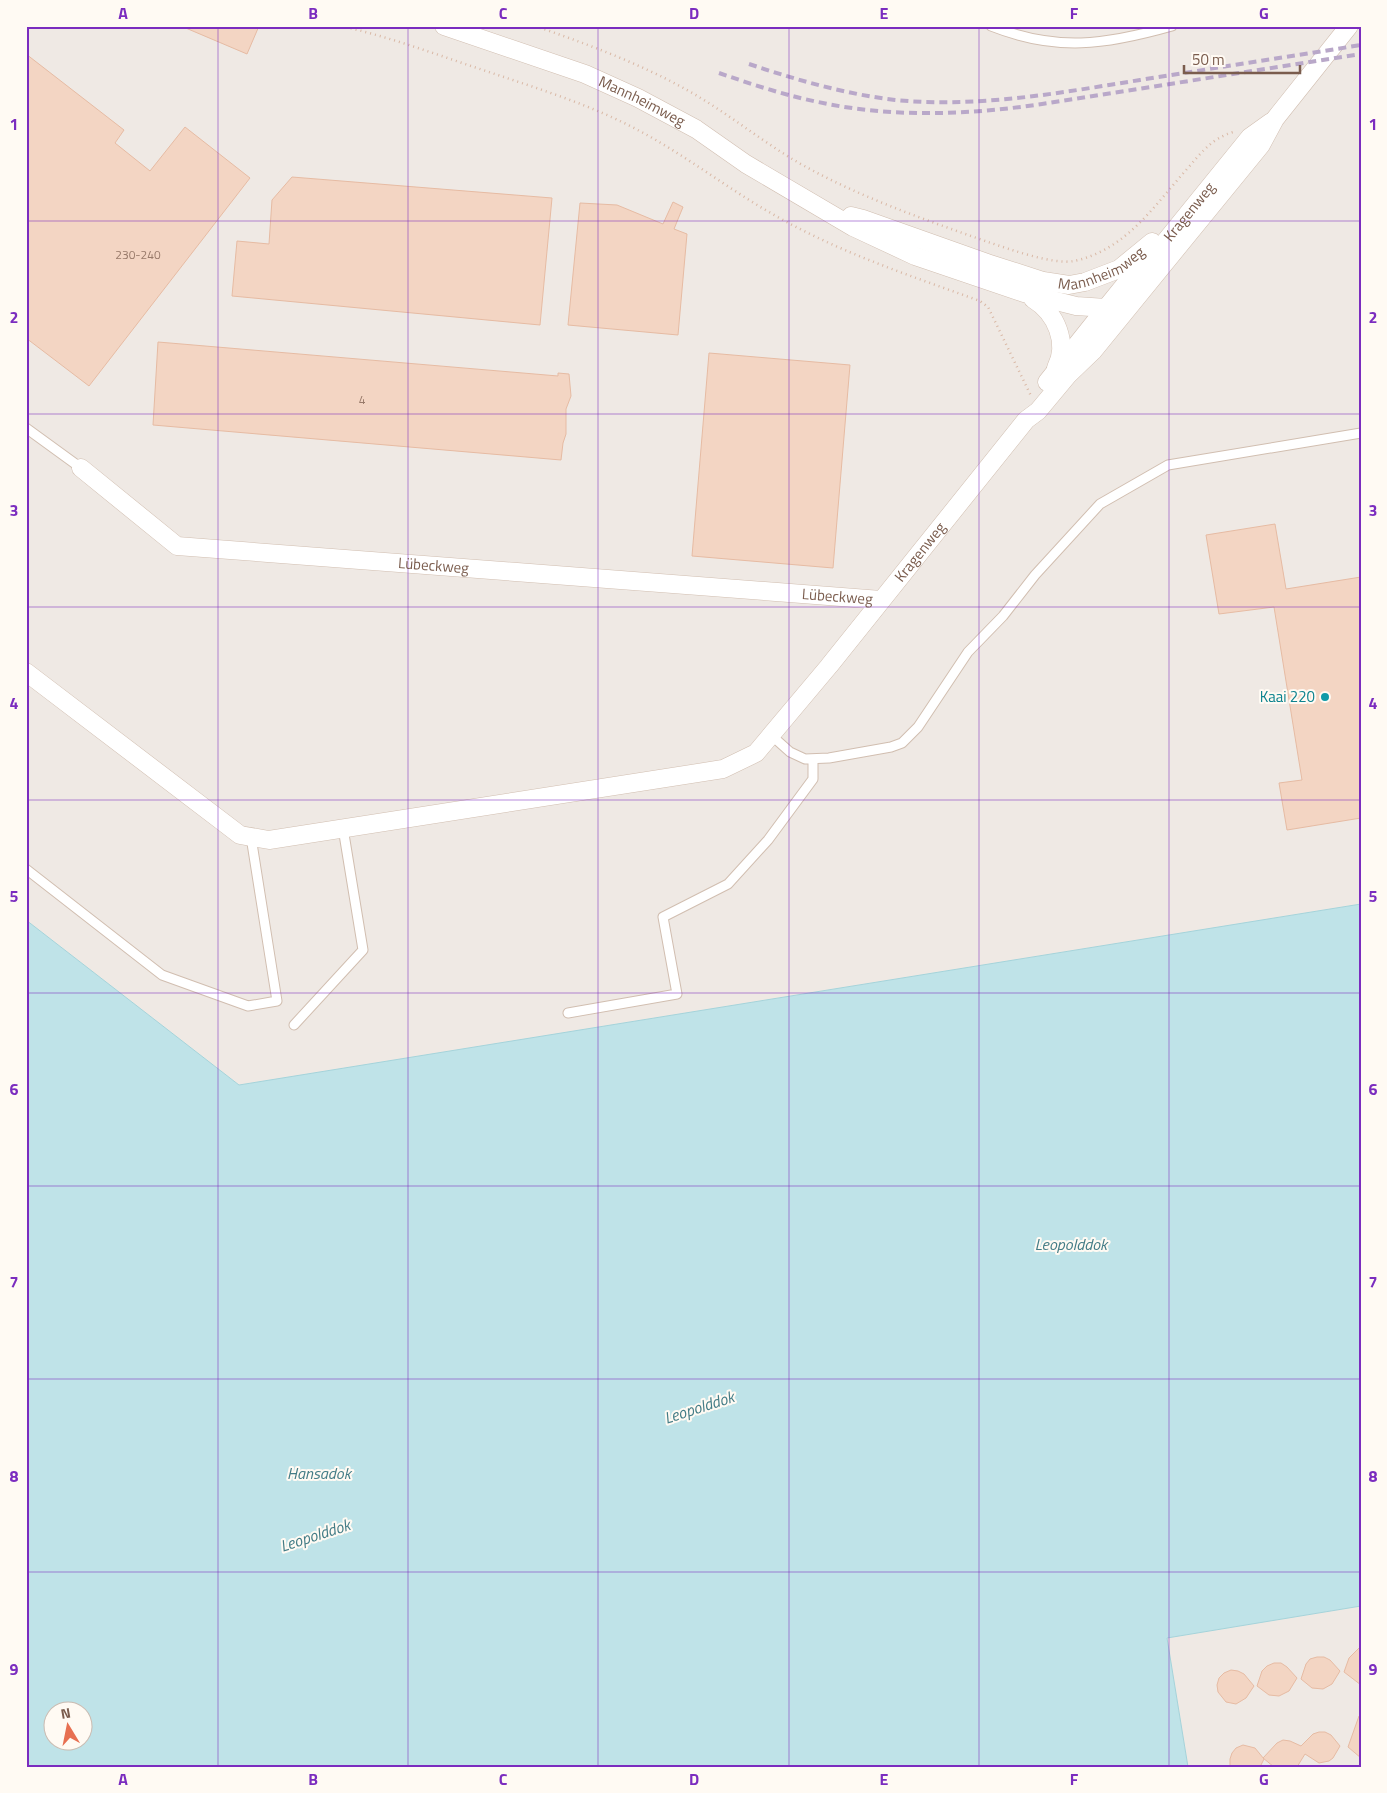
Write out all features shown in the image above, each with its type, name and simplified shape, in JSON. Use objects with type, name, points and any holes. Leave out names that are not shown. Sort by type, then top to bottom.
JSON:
[{"type":"street","name":"Mannheimweg","points":[[444,26],[585,74],[638,98],[696,129],[746,164],[853,227],[915,256],[1024,294]]},
{"type":"street","name":"Kragenweg","points":[[1026,420],[1027,408],[1033,400],[1060,375],[1092,351],[1143,289],[1261,145],[1275,119],[1349,26]]},
{"type":"street","name":"Kragenweg","points":[[1085,334],[1132,276],[1156,253],[1250,137],[1275,119]]},
{"type":"street","name":"Mannheimweg","points":[[826,211],[863,219],[1043,281],[1069,284],[1102,276],[1119,269],[1147,245],[1180,224]]},
{"type":"street","name":"Mannheimweg","points":[[1043,281],[1062,293],[1081,312],[1085,334]]},
{"type":"street","name":"Kragenweg","points":[[1024,294],[1076,306],[1106,308],[1127,301],[1143,289]]},
{"type":"street","name":"Kragenweg","points":[[343,828],[723,769],[756,753],[1026,420],[1038,411],[1060,375],[1060,334],[1056,322],[1043,305],[1024,294]]},
{"type":"street","points":[[1060,375],[1082,346],[1085,334]]},
{"type":"street","name":"Lübeckweg","points":[[81,468],[177,546],[881,600]]},
{"type":"street","points":[[26,672],[240,835],[269,840],[343,828]]},
{"type":"lane","points":[[991,26],[1023,37],[1068,44],[1117,40],[1172,26]]},
{"type":"lane","name":"Lübeckweg","points":[[26,428],[81,468]]},
{"type":"lane","points":[[771,735],[796,756],[806,759],[902,743],[918,727],[968,652],[1003,616],[1035,575],[1100,504],[1168,465],[1361,433]]},
{"type":"lane","points":[[568,1013],[677,994],[663,917],[728,884],[768,840],[813,779],[813,759]]},
{"type":"lane","points":[[294,1025],[362,950],[343,828]]},
{"type":"lane","points":[[26,869],[162,975],[248,1006],[277,1000],[251,837]]},
{"type":"path","points":[[340,26],[411,46],[552,93],[615,118],[663,143],[767,211],[814,236],[880,266],[980,301],[988,307],[1033,400]]},
{"type":"path","points":[[535,26],[582,42],[659,76],[694,94],[798,162],[851,190],[927,221],[1040,258],[1072,262],[1101,252],[1124,239],[1143,221],[1201,151],[1222,136],[1239,130]]},
{"type":"shaded area","points":[[26,26],[1361,26],[1361,904],[239,1085],[26,920]]},
{"type":"shaded area","points":[[1361,1606],[1361,1767],[1188,1767],[1167,1638]]},
{"type":"water","points":[[1361,904],[1361,1606],[1167,1638],[1188,1767],[26,1767],[26,920],[239,1085]]},
{"type":"building","points":[[181,26],[259,26],[247,54]]},
{"type":"building","points":[[26,54],[124,130],[115,143],[150,171],[185,127],[250,178],[89,386],[26,338]]},
{"type":"building","points":[[292,177],[552,198],[540,325],[232,296],[237,241],[269,244],[272,200]]},
{"type":"building","points":[[673,202],[683,207],[674,229],[687,234],[678,335],[568,325],[580,203],[617,205],[663,224]]},
{"type":"building","points":[[158,342],[558,376],[558,373],[569,374],[571,396],[566,409],[566,434],[561,460],[153,425]]},
{"type":"building","points":[[709,353],[850,365],[833,568],[692,556]]},
{"type":"building","name":"Kaai 220","points":[[1275,524],[1286,589],[1361,577],[1361,818],[1287,830],[1279,783],[1302,780],[1274,607],[1219,614],[1206,535]]},
{"type":"building","points":[[1361,1646],[1361,1685],[1344,1672],[1349,1658]]},
{"type":"building","points":[[1324,1657],[1330,1660],[1340,1671],[1332,1684],[1323,1689],[1312,1688],[1301,1679],[1306,1664],[1310,1659]]},
{"type":"building","points":[[1274,1663],[1281,1663],[1297,1678],[1289,1691],[1279,1696],[1269,1695],[1257,1686],[1262,1671]]},
{"type":"building","points":[[1231,1670],[1244,1674],[1254,1686],[1246,1698],[1236,1704],[1226,1702],[1218,1692],[1219,1678]]},
{"type":"building","points":[[1359,1716],[1361,1716],[1361,1758],[1348,1747]]},
{"type":"building","points":[[1319,1732],[1331,1735],[1340,1746],[1329,1761],[1319,1763],[1305,1754],[1297,1767],[1274,1767],[1263,1758],[1277,1743],[1283,1740],[1301,1746],[1313,1734]]},
{"type":"building","points":[[1243,1745],[1255,1748],[1264,1759],[1260,1767],[1230,1767],[1232,1753],[1236,1748]]},
{"type":"railway","points":[[749,64],[803,81],[858,94],[895,100],[957,102],[988,101],[1049,94],[1361,45]]},
{"type":"railway","points":[[719,73],[818,102],[874,111],[930,113],[1014,108],[1361,54]]},
{"type":"place","name":"Kaai 220","points":[[1325,697]]},
{"type":"water label","name":"Leopolddok","points":[[1071,1244]]},
{"type":"water label","name":"Leopolddok","points":[[699,1407]]},
{"type":"water label","name":"Hansadok","points":[[319,1473]]},
{"type":"water label","name":"Leopolddok","points":[[315,1535]]}]
